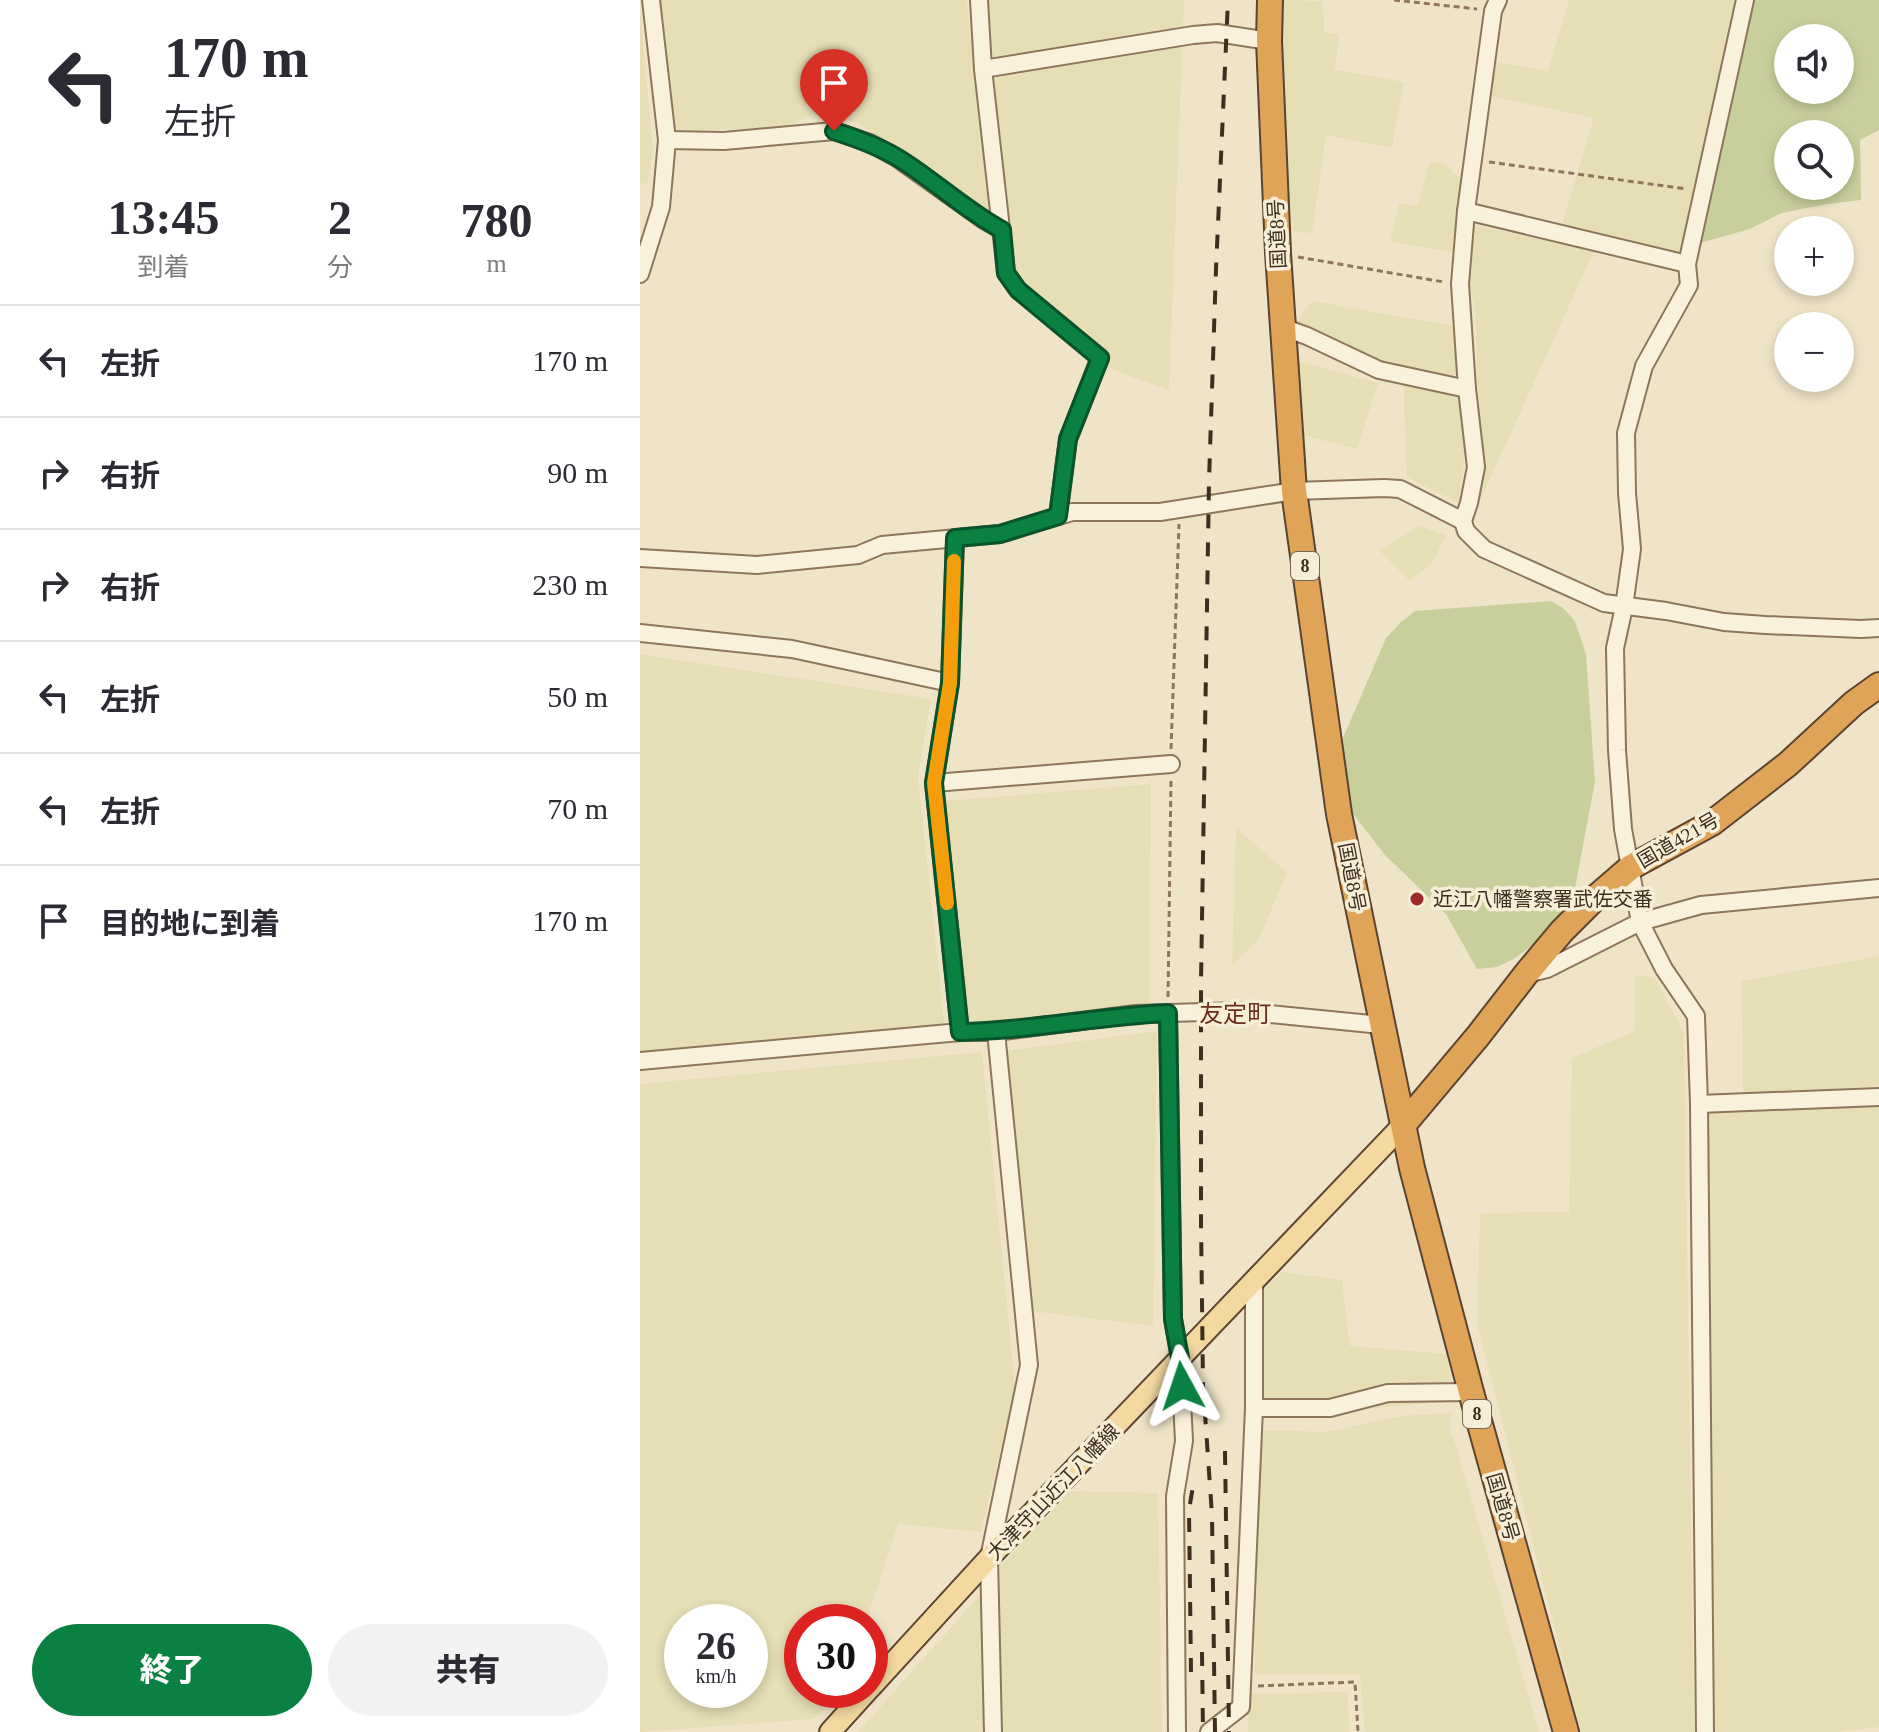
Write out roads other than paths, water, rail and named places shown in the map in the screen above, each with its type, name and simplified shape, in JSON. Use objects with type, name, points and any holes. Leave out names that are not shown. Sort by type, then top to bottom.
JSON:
[{"type":"highway","name":"国道8号","points":[[1270,0],[1278,253],[1294,491],[1339,814],[1412,1168],[1566,1732]]},
{"type":"highway","name":"国道421号","points":[[1404,1124],[1526,974],[1594,899],[1631,867],[1712,823],[1788,764],[1854,703],[1879,685]]},
{"type":"main road","name":"大津守山近江八幡線","points":[[888,1668],[989,1558],[1404,1124]]},
{"type":"main road","name":"大津守山近江八幡線","points":[[830,1732],[852,1708]]},
{"type":"street","points":[[640,274],[661,207],[667,140],[651,0]]},
{"type":"street","points":[[979,0],[983,69],[1006,273],[1018,290],[1100,358],[1068,439],[1058,516]]},
{"type":"street","points":[[1705,1732],[1696,1016],[1664,969],[1640,922],[1623,829],[1617,750],[1615,648],[1632,549],[1626,433],[1644,366],[1689,285],[1687,264],[1745,0]]},
{"type":"street","points":[[1496,6],[1466,211],[1460,284],[1476,467],[1463,521],[1466,531],[1484,549],[1604,603],[1724,622],[1879,628]]},
{"type":"street","points":[[983,69],[1193,35],[1217,33],[1269,41]]},
{"type":"street","points":[[667,140],[724,141],[834,131],[870,143],[897,158],[1002,230]]},
{"type":"street","points":[[1466,211],[1687,264]]},
{"type":"street","points":[[1282,327],[1379,370],[1467,389]]},
{"type":"street","points":[[640,558],[757,565],[858,555],[882,545],[1000,534],[1072,512],[1160,512],[1294,491],[1400,489],[1463,521]]},
{"type":"street","points":[[955,538],[950,683],[934,783],[960,1032]]},
{"type":"street","points":[[640,633],[792,649],[950,683]]},
{"type":"street","points":[[934,783],[1171,764]]},
{"type":"street","points":[[1526,974],[1547,969],[1640,922],[1701,905],[1879,888]]},
{"type":"street","points":[[640,1061],[960,1032],[996,1032],[1135,1014],[1239,1011],[1381,1025]]},
{"type":"street","points":[[1168,1013],[1173,1319],[1180,1358],[1184,1441],[1175,1496],[1177,1732]]},
{"type":"street","points":[[993,1732],[989,1558],[1029,1365],[996,1032]]},
{"type":"street","points":[[1699,1104],[1879,1097]]},
{"type":"street","points":[[1209,1732],[1241,1707],[1254,1408],[1254,1281]]},
{"type":"street","points":[[1254,1408],[1330,1408],[1388,1393],[1471,1392]]},
{"type":"railway","points":[[1215,1732],[1212,1515],[1203,1385],[1201,982],[1209,481],[1228,0]]},
{"type":"railway","points":[[1225,1451],[1229,1732]]},
{"type":"railway","points":[[1191,1672],[1189,1510],[1193,1486]]},
{"type":"railway","points":[[1202,1652],[1203,1732]]},
{"type":"place","name":"近江八幡警察署武佐交番","points":[[1417,899]]},
{"type":"district","name":"友定町","points":[[1235,1014]]}]
